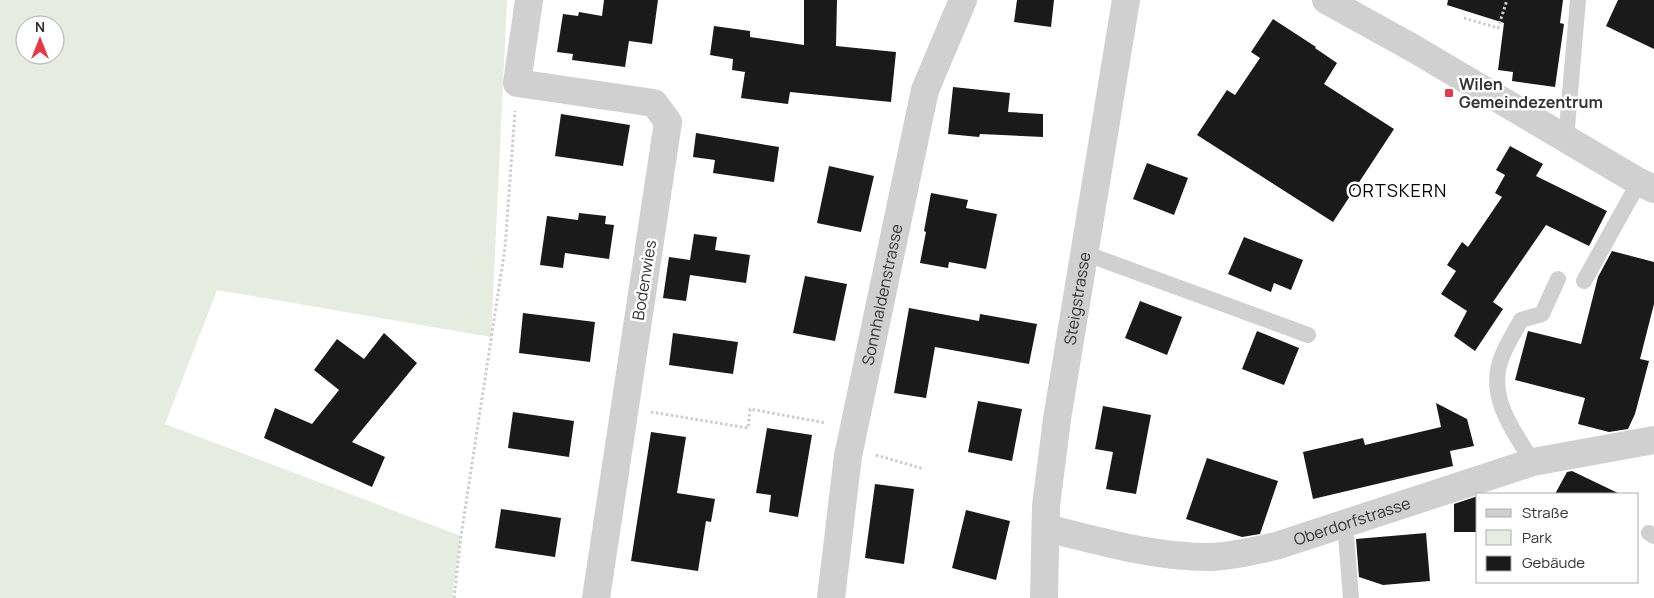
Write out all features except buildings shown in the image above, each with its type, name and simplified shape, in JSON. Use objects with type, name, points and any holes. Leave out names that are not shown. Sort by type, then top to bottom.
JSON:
[{"type":"street","points":[[517,83],[529,0]]},
{"type":"street","name":"Sonnhaldenstrasse","points":[[831,598],[852,438],[925,90],[963,0]]},
{"type":"street","name":"Steigstrasse","points":[[1044,598],[1046,506],[1057,419],[1126,0]]},
{"type":"street","points":[[1333,1],[1647,185]]},
{"type":"street","name":"Bodenwies","points":[[517,83],[654,103],[668,122],[596,598]]},
{"type":"street","name":"Oberdorfstrasse","points":[[1046,528],[1112,544],[1178,556],[1212,557],[1242,554],[1276,546],[1533,462],[1654,440]]},
{"type":"lane","points":[[1566,138],[1578,0]]},
{"type":"lane","points":[[1584,282],[1647,185]]},
{"type":"lane","points":[[1084,253],[1308,335]]},
{"type":"lane","points":[[1533,462],[1506,419],[1500,403],[1497,388],[1499,370],[1502,355],[1521,320],[1542,314],[1558,279]]},
{"type":"lane","points":[[1345,523],[1351,598]]},
{"type":"path","points":[[1464,18],[1498,28],[1507,0]]},
{"type":"path","points":[[454,598],[504,248],[517,83]]},
{"type":"path","points":[[625,408],[748,428],[750,409],[852,438],[924,469]]},
{"type":"green space","points":[[0,0],[507,0],[491,337],[217,290],[165,424],[461,536],[452,598],[0,598]]},
{"type":"place","name":"Wilen Gemeindezentrum","points":[[1449,93]]},
{"type":"district","name":"ORTSKERN","points":[[1398,190]]}]
